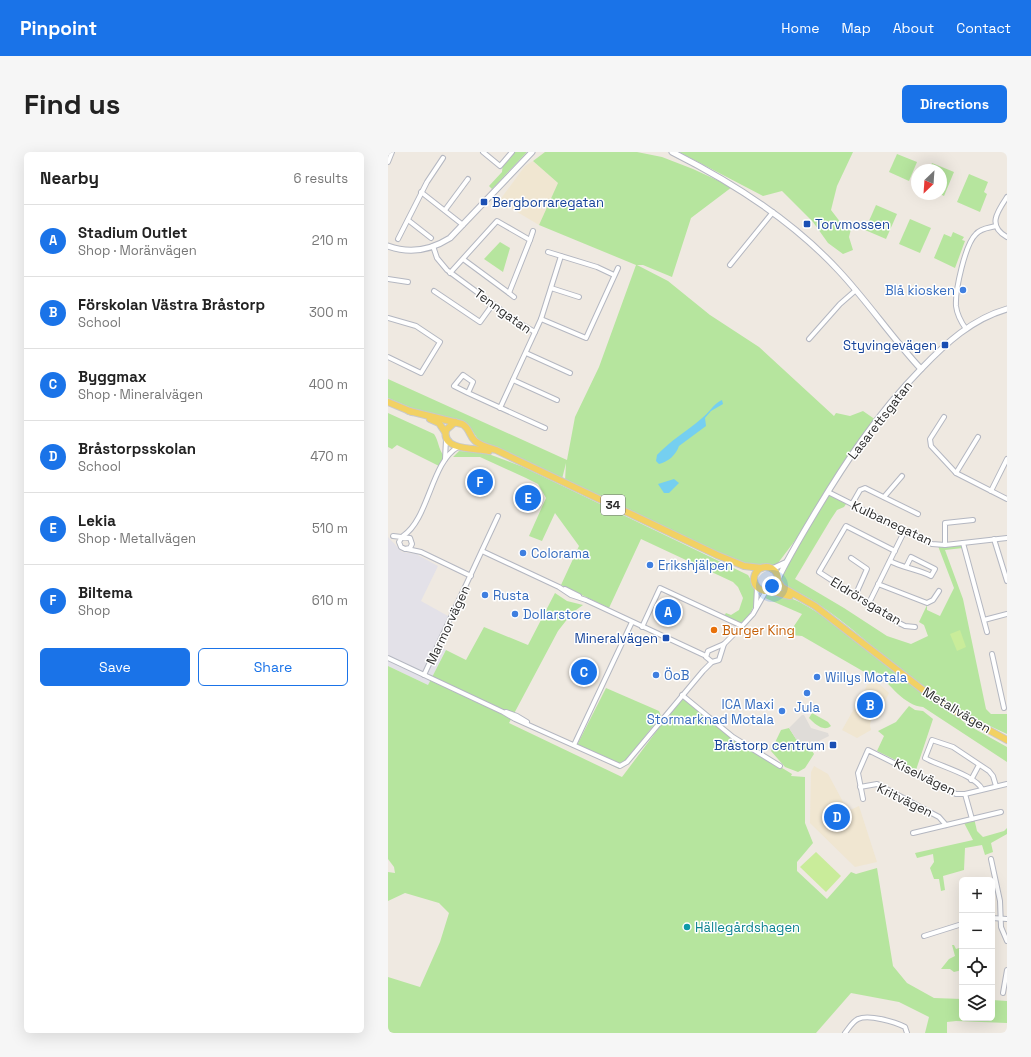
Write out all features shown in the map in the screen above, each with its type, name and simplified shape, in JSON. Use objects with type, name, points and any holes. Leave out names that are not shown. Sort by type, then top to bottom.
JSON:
[{"type":"main road","name":"34","points":[[388,402],[436,422],[445,432]]},
{"type":"main road","name":"34","points":[[409,411],[464,425],[477,443],[508,456],[717,555],[747,571],[754,577]]},
{"type":"main road","points":[[446,440],[445,432],[449,426],[455,422]]},
{"type":"main road","points":[[461,447],[469,442],[471,435]]},
{"type":"main road","name":"34","points":[[446,440],[461,447],[508,456]]},
{"type":"main road","name":"34","points":[[717,555],[744,566],[761,568],[767,567],[772,569]]},
{"type":"main road","points":[[761,568],[756,572],[754,577],[757,587],[768,591],[775,587],[778,580],[772,569]]},
{"type":"main road","name":"Metallvägen","points":[[778,580],[783,588],[806,600],[929,694],[961,715],[1007,740]]},
{"type":"main road","name":"Metallvägen","points":[[768,591],[788,595],[833,620]]},
{"type":"street","points":[[388,162],[392,152]]},
{"type":"street","points":[[483,152],[500,166],[512,152]]},
{"type":"street","points":[[388,246],[407,250],[433,246],[450,238],[532,152]]},
{"type":"street","points":[[672,152],[720,176],[773,212],[834,265],[921,369]]},
{"type":"street","points":[[398,238],[421,192],[443,158]]},
{"type":"street","points":[[445,210],[468,180]]},
{"type":"street","points":[[421,192],[463,224]]},
{"type":"street","points":[[1007,197],[997,213],[996,226],[1000,233],[1007,238]]},
{"type":"street","points":[[730,265],[773,212]]},
{"type":"street","points":[[408,220],[431,238]]},
{"type":"street","points":[[450,273],[497,221],[530,240]]},
{"type":"street","points":[[966,329],[958,314],[956,305],[963,263],[976,234],[982,230],[996,226]]},
{"type":"street","points":[[509,293],[533,231]]},
{"type":"street","name":"Tenngatan","points":[[433,246],[440,263],[450,273],[535,332],[500,408]]},
{"type":"street","points":[[548,252],[597,267],[614,275]]},
{"type":"street","points":[[535,332],[541,319],[561,256]]},
{"type":"street","points":[[463,259],[514,297]]},
{"type":"street","points":[[541,319],[586,338],[618,268]]},
{"type":"street","points":[[388,279],[408,282]]},
{"type":"street","points":[[551,288],[579,297]]},
{"type":"street","points":[[809,340],[835,310],[856,290]]},
{"type":"street","points":[[434,291],[480,322],[493,304]]},
{"type":"street","name":"Lasarettsgatan","points":[[778,580],[786,563],[828,492],[866,432],[889,404],[921,369],[966,329],[984,318],[1007,309]]},
{"type":"street","points":[[388,318],[416,326],[440,342],[421,373],[388,357]]},
{"type":"street","points":[[526,353],[570,373]]},
{"type":"street","points":[[468,393],[473,382],[462,374],[454,386],[468,393],[500,408],[545,428]]},
{"type":"street","points":[[513,380],[557,400]]},
{"type":"street","points":[[944,417],[929,443],[956,473],[1007,499]]},
{"type":"street","points":[[956,473],[978,437]]},
{"type":"street","points":[[407,549],[412,541],[412,530],[445,459],[446,440]]},
{"type":"street","points":[[445,459],[461,447]]},
{"type":"street","points":[[991,491],[1007,459]]},
{"type":"street","points":[[884,497],[902,476]]},
{"type":"street","points":[[852,504],[860,490],[863,488],[918,514]]},
{"type":"street","name":"Kulbanegatan","points":[[828,492],[904,532],[929,543],[945,545],[1007,538]]},
{"type":"street","points":[[388,533],[399,542],[401,547],[421,552],[471,576],[498,516]]},
{"type":"street","points":[[945,545],[945,523],[973,520]]},
{"type":"street","name":"Eldrörsgatan","points":[[895,551],[846,526],[819,572],[855,596],[870,603],[899,624],[915,626]]},
{"type":"street","points":[[399,542],[402,537],[412,530]]},
{"type":"street","points":[[870,603],[904,532]]},
{"type":"street","points":[[393,536],[402,537],[412,541],[421,552]]},
{"type":"street","points":[[994,539],[1007,581]]},
{"type":"street","points":[[963,543],[987,632]]},
{"type":"street","points":[[482,552],[559,587],[571,595],[586,600],[695,650],[707,657],[712,662]]},
{"type":"street","points":[[890,561],[906,567],[919,570],[931,576],[935,569],[911,557],[906,567]]},
{"type":"street","points":[[851,558],[867,569],[855,596]]},
{"type":"street","points":[[772,569],[786,563]]},
{"type":"street","name":"Marmorvägen","points":[[424,675],[471,576]]},
{"type":"street","points":[[878,584],[927,603],[933,600],[939,591]]},
{"type":"street","points":[[755,610],[757,587]]},
{"type":"street","points":[[642,627],[660,588],[742,626]]},
{"type":"street","points":[[695,650],[708,651],[724,644],[742,626],[768,591]]},
{"type":"street","points":[[984,620],[1007,614]]},
{"type":"street","points":[[574,745],[632,622]]},
{"type":"street","points":[[724,644],[719,660],[712,662],[703,670],[682,695],[733,737],[780,766]]},
{"type":"street","points":[[715,648],[720,653]]},
{"type":"street","points":[[703,670],[708,651]]},
{"type":"street","points":[[992,654],[1005,701],[1004,708]]},
{"type":"street","name":"Marmorvägen","points":[[388,658],[515,719],[620,766],[627,762],[682,695]]},
{"type":"street","points":[[982,790],[979,785],[971,780],[924,758],[932,740],[953,747],[979,764],[991,773],[996,786]]},
{"type":"street","name":"Kiselvägen","points":[[860,787],[858,771],[868,750],[951,793],[965,794],[1007,784]]},
{"type":"street","points":[[971,780],[979,764]]},
{"type":"street","name":"Kritvägen","points":[[860,787],[877,784],[939,816],[946,825]]},
{"type":"street","points":[[860,787],[863,799]]},
{"type":"street","points":[[965,794],[972,819]]},
{"type":"street","name":"Kritvägen","points":[[913,833],[1001,812]]},
{"type":"street","points":[[991,859],[1000,901],[1001,927],[1007,941]]},
{"type":"street","points":[[995,918],[1007,919]]},
{"type":"street","points":[[924,936],[959,925]]},
{"type":"street","points":[[1003,993],[1007,970]]},
{"type":"street","points":[[845,1033],[856,1020],[868,1018],[898,1024],[906,1028],[906,1033]]},
{"type":"shaded area","points":[[533,161],[558,183],[539,225],[499,201],[525,166]]},
{"type":"shaded area","points":[[388,537],[402,552],[416,554],[438,566],[421,601],[448,616],[442,633],[441,647],[446,650],[428,685],[388,666]]},
{"type":"shaded area","points":[[876,681],[889,693],[876,719],[872,717],[870,725],[871,730],[857,738],[842,730],[868,684]]},
{"type":"shaded area","points":[[802,715],[804,715],[811,728],[828,733],[829,736],[809,746],[796,739],[789,728]]},
{"type":"shaded area","points":[[814,766],[828,774],[848,811],[859,806],[877,862],[855,867],[810,823],[811,772]]},
{"type":"green space","points":[[511,152],[527,152],[492,189],[489,186],[502,172],[503,162]]},
{"type":"green space","points":[[545,152],[637,152],[662,157],[732,187],[691,218],[672,277],[643,265],[637,265],[668,281],[710,315],[759,347],[834,416],[836,413],[850,416],[863,411],[876,420],[828,492],[846,504],[844,507],[837,510],[795,579],[887,636],[911,644],[928,636],[924,625],[919,622],[927,605],[927,610],[940,616],[954,588],[938,546],[962,544],[963,548],[945,550],[963,599],[986,709],[991,714],[1007,714],[1007,734],[945,705],[966,724],[1007,747],[1007,762],[923,707],[916,706],[904,699],[877,672],[873,677],[802,636],[791,635],[790,632],[802,614],[765,598],[768,594],[783,596],[801,603],[820,614],[907,679],[840,619],[828,610],[783,584],[781,578],[809,522],[778,563],[758,566],[745,563],[725,556],[565,481],[566,463],[562,479],[480,442],[471,429],[414,409],[388,398],[388,379],[567,460],[575,417],[599,367],[636,265],[539,225],[558,183],[533,161]]},
{"type":"green space","points":[[679,152],[853,152],[837,186],[831,210],[841,223],[851,229],[849,237],[853,250],[843,254],[828,243],[813,222],[782,191],[763,196]]},
{"type":"green space","points":[[897,154],[917,162],[916,164],[911,164],[911,176],[909,181],[889,172]]},
{"type":"green space","points":[[947,169],[954,172],[947,189]]},
{"type":"green space","points":[[969,174],[988,182],[984,192],[987,194],[980,212],[957,202]]},
{"type":"green space","points":[[876,205],[897,214],[886,239],[865,230]]},
{"type":"green space","points":[[910,219],[931,228],[920,253],[899,244]]},
{"type":"green space","points":[[953,232],[964,237],[962,240],[965,241],[955,268],[934,258],[944,234],[951,237]]},
{"type":"green space","points":[[500,242],[510,248],[503,272],[484,259]]},
{"type":"green space","points":[[388,413],[434,434],[444,456],[439,466],[397,445],[392,449],[388,447]]},
{"type":"green space","points":[[459,451],[486,453],[523,467],[748,575],[752,581],[755,595],[753,608],[750,614],[740,623],[724,616],[726,613],[731,615],[739,610],[743,598],[738,587],[733,582],[641,539],[609,608],[561,585],[579,546],[555,513],[542,541],[529,536],[546,498],[538,484],[480,457],[453,457]]},
{"type":"green space","points":[[555,593],[567,601],[583,605],[572,613],[558,631],[509,723],[622,777],[683,696],[735,739],[792,774],[791,776],[805,777],[805,823],[813,843],[797,862],[797,871],[827,899],[851,872],[856,874],[877,868],[893,966],[907,983],[934,998],[959,999],[959,1021],[995,1021],[995,1000],[1007,1001],[1007,1023],[947,1022],[947,1033],[925,1033],[929,1017],[899,1002],[851,993],[816,1033],[388,1033],[388,977],[420,987],[440,942],[449,913],[439,903],[405,893],[388,901],[388,872],[395,873],[394,867],[388,859],[388,666],[428,685],[446,650],[466,660],[484,627],[528,645]]},
{"type":"green space","points":[[960,630],[966,647],[957,651],[950,634]]},
{"type":"green space","points":[[606,688],[659,711],[661,716],[619,769],[576,747]]},
{"type":"green space","points":[[909,706],[915,710],[923,711],[933,719],[916,770],[877,751],[884,736],[878,731],[896,722]]},
{"type":"green space","points":[[812,713],[828,722],[831,726],[828,728],[822,728],[816,725],[809,718]]},
{"type":"green space","points":[[789,728],[796,739],[808,744],[814,754],[805,768],[798,772],[785,767],[771,751],[781,730]]},
{"type":"green space","points":[[974,818],[977,831],[983,837],[1004,831],[1007,828],[1007,834],[991,843],[993,852],[985,855],[982,845],[965,848],[964,870],[943,876],[945,890],[941,891],[939,879],[934,879],[930,868],[934,862],[933,854],[917,858],[915,853],[973,840],[963,821]]},
{"type":"green space","points":[[816,852],[841,876],[826,892],[800,867]]},
{"type":"green space","points":[[952,945],[954,945],[956,949],[959,948],[959,971],[954,972],[950,969],[941,969],[949,959],[955,956]]},
{"type":"water","points":[[722,400],[723,404],[711,411],[705,418],[706,426],[679,446],[674,455],[668,460],[659,464],[656,461],[657,455],[662,450],[707,414],[716,403]]},
{"type":"water","points":[[674,479],[679,483],[669,493],[664,493],[658,484]]},
{"type":"place","name":"Bergborraregatan","points":[[484,202]]},
{"type":"place","name":"Torvmossen","points":[[807,224]]},
{"type":"place","name":"Blå kiosken","points":[[963,290]]},
{"type":"place","name":"Styvingevägen","points":[[945,345]]},
{"type":"place","name":"Biltema","points":[[480,482]]},
{"type":"place","name":"Lekia","points":[[528,498]]},
{"type":"place","name":"Colorama","points":[[523,553]]},
{"type":"place","name":"Erikshjälpen","points":[[650,565]]},
{"type":"place","name":"Rusta","points":[[485,595]]},
{"type":"place","name":"Stadium Outlet","points":[[668,612]]},
{"type":"place","name":"Dollarstore","points":[[515,614]]},
{"type":"place","name":"Burger King","points":[[714,630]]},
{"type":"place","name":"Mineralvägen","points":[[666,638]]},
{"type":"place","name":"Byggmax","points":[[584,672]]},
{"type":"place","name":"ÖoB","points":[[656,675]]},
{"type":"place","name":"Willys Motala","points":[[817,677]]},
{"type":"place","name":"Jula","points":[[807,693]]},
{"type":"place","name":"Förskolan Västra Bråstorp","points":[[870,705]]},
{"type":"place","name":"ICA Maxi Stormarknad Motala","points":[[782,711]]},
{"type":"place","name":"Bråstorp centrum","points":[[833,745]]},
{"type":"place","name":"Bråstorpsskolan","points":[[837,817]]},
{"type":"place","name":"Hällegårdshagen","points":[[687,927]]}]
